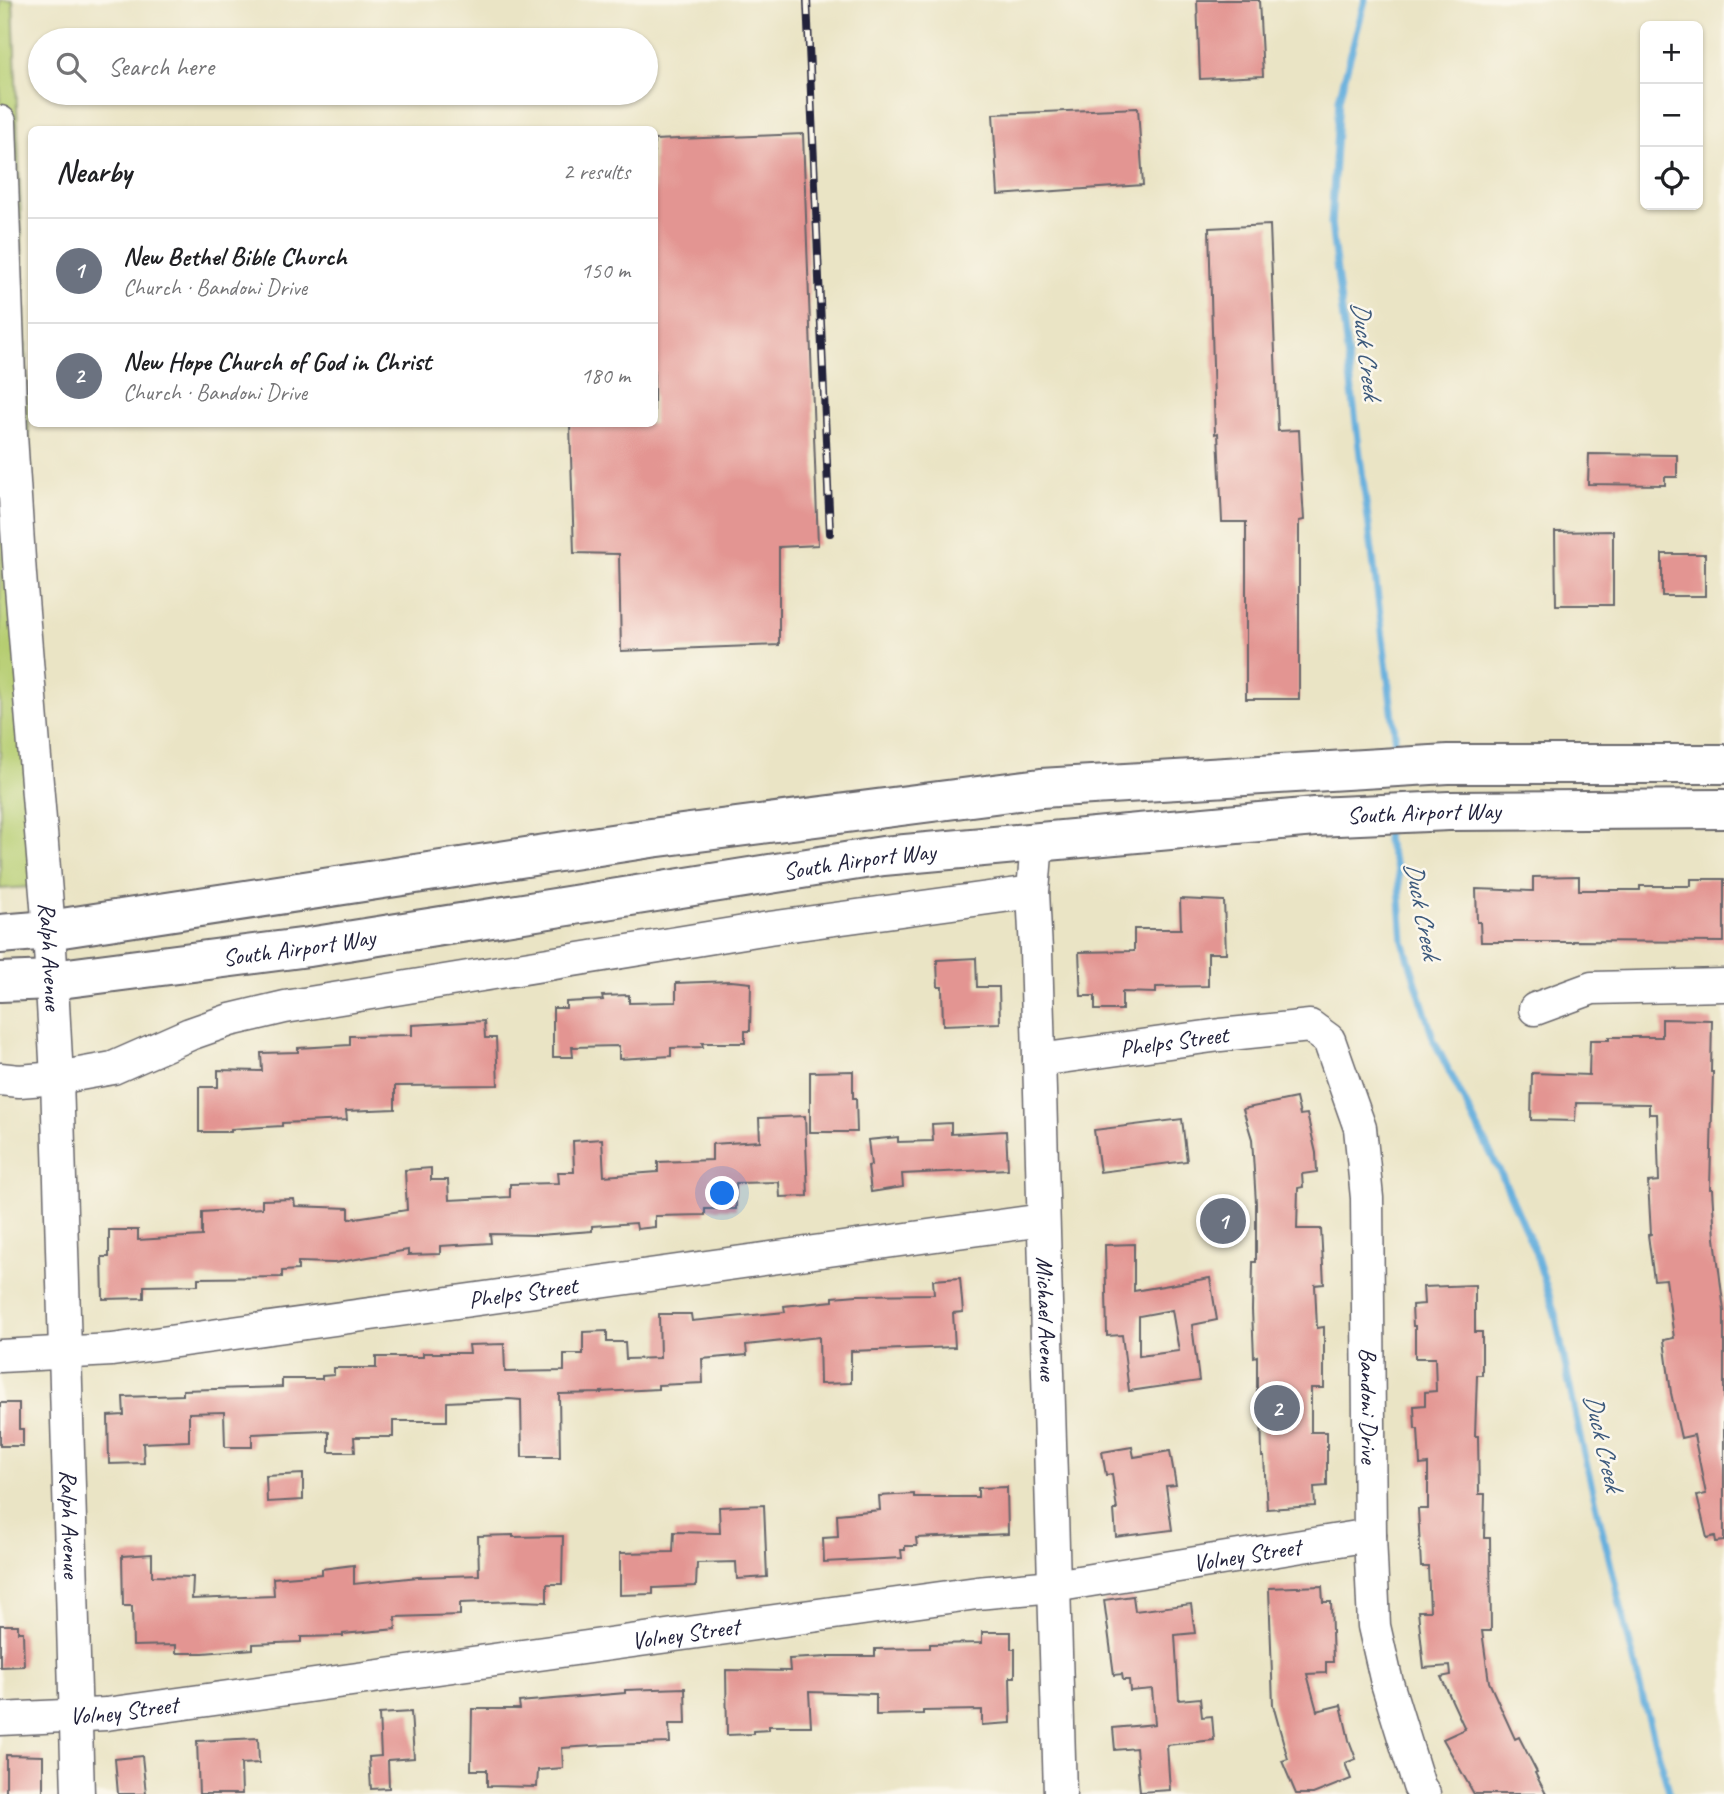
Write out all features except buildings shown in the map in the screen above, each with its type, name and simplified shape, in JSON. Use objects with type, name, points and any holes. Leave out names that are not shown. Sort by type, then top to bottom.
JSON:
[{"type":"main road","name":"South Airport Way","points":[[0,934],[50,930],[651,838],[1041,788],[1448,764],[1724,764]]},
{"type":"main road","name":"South Airport Way","points":[[0,982],[52,980],[309,947],[883,856],[1315,817],[1435,811],[1724,809]]},
{"type":"street","name":"Ralph Avenue","points":[[0,122],[11,435],[50,930],[57,1078],[78,1794]]},
{"type":"street","name":"Michael Avenue","points":[[1037,841],[1033,892],[1060,1794]]},
{"type":"street","points":[[0,1079],[19,1081],[57,1078],[113,1069],[190,1034],[230,1020],[285,1007],[769,928],[1033,892]]},
{"type":"street","points":[[1535,1009],[1592,988],[1724,985]]},
{"type":"street","name":"Phelps Street","points":[[1039,1060],[1220,1035],[1310,1026]]},
{"type":"street","name":"Bandoni Drive","points":[[1310,1026],[1329,1040],[1360,1128],[1367,1198],[1370,1535],[1374,1626],[1387,1684],[1419,1786],[1424,1794]]},
{"type":"street","name":"Phelps Street","points":[[0,1356],[112,1350],[1044,1220]]},
{"type":"street","name":"Volney Street","points":[[0,1719],[106,1714],[174,1705],[977,1593],[1054,1586],[1370,1535]]},
{"type":"green space","points":[[0,0],[13,0],[46,886],[0,889]]},
{"type":"waterway","name":"Duck Creek","points":[[1365,0],[1339,99],[1331,224],[1395,734],[1393,756]]},
{"type":"waterway","name":"Duck Creek","points":[[1387,823],[1386,840],[1398,871],[1403,941],[1434,1041],[1502,1176],[1535,1251],[1555,1314],[1580,1437],[1643,1699],[1670,1794]]},
{"type":"railway","points":[[807,0],[830,533]]},
{"type":"place","name":"New Bethel Bible Church","points":[[1223,1221]]},
{"type":"place","name":"New Hope Church of God in Christ","points":[[1277,1408]]}]
